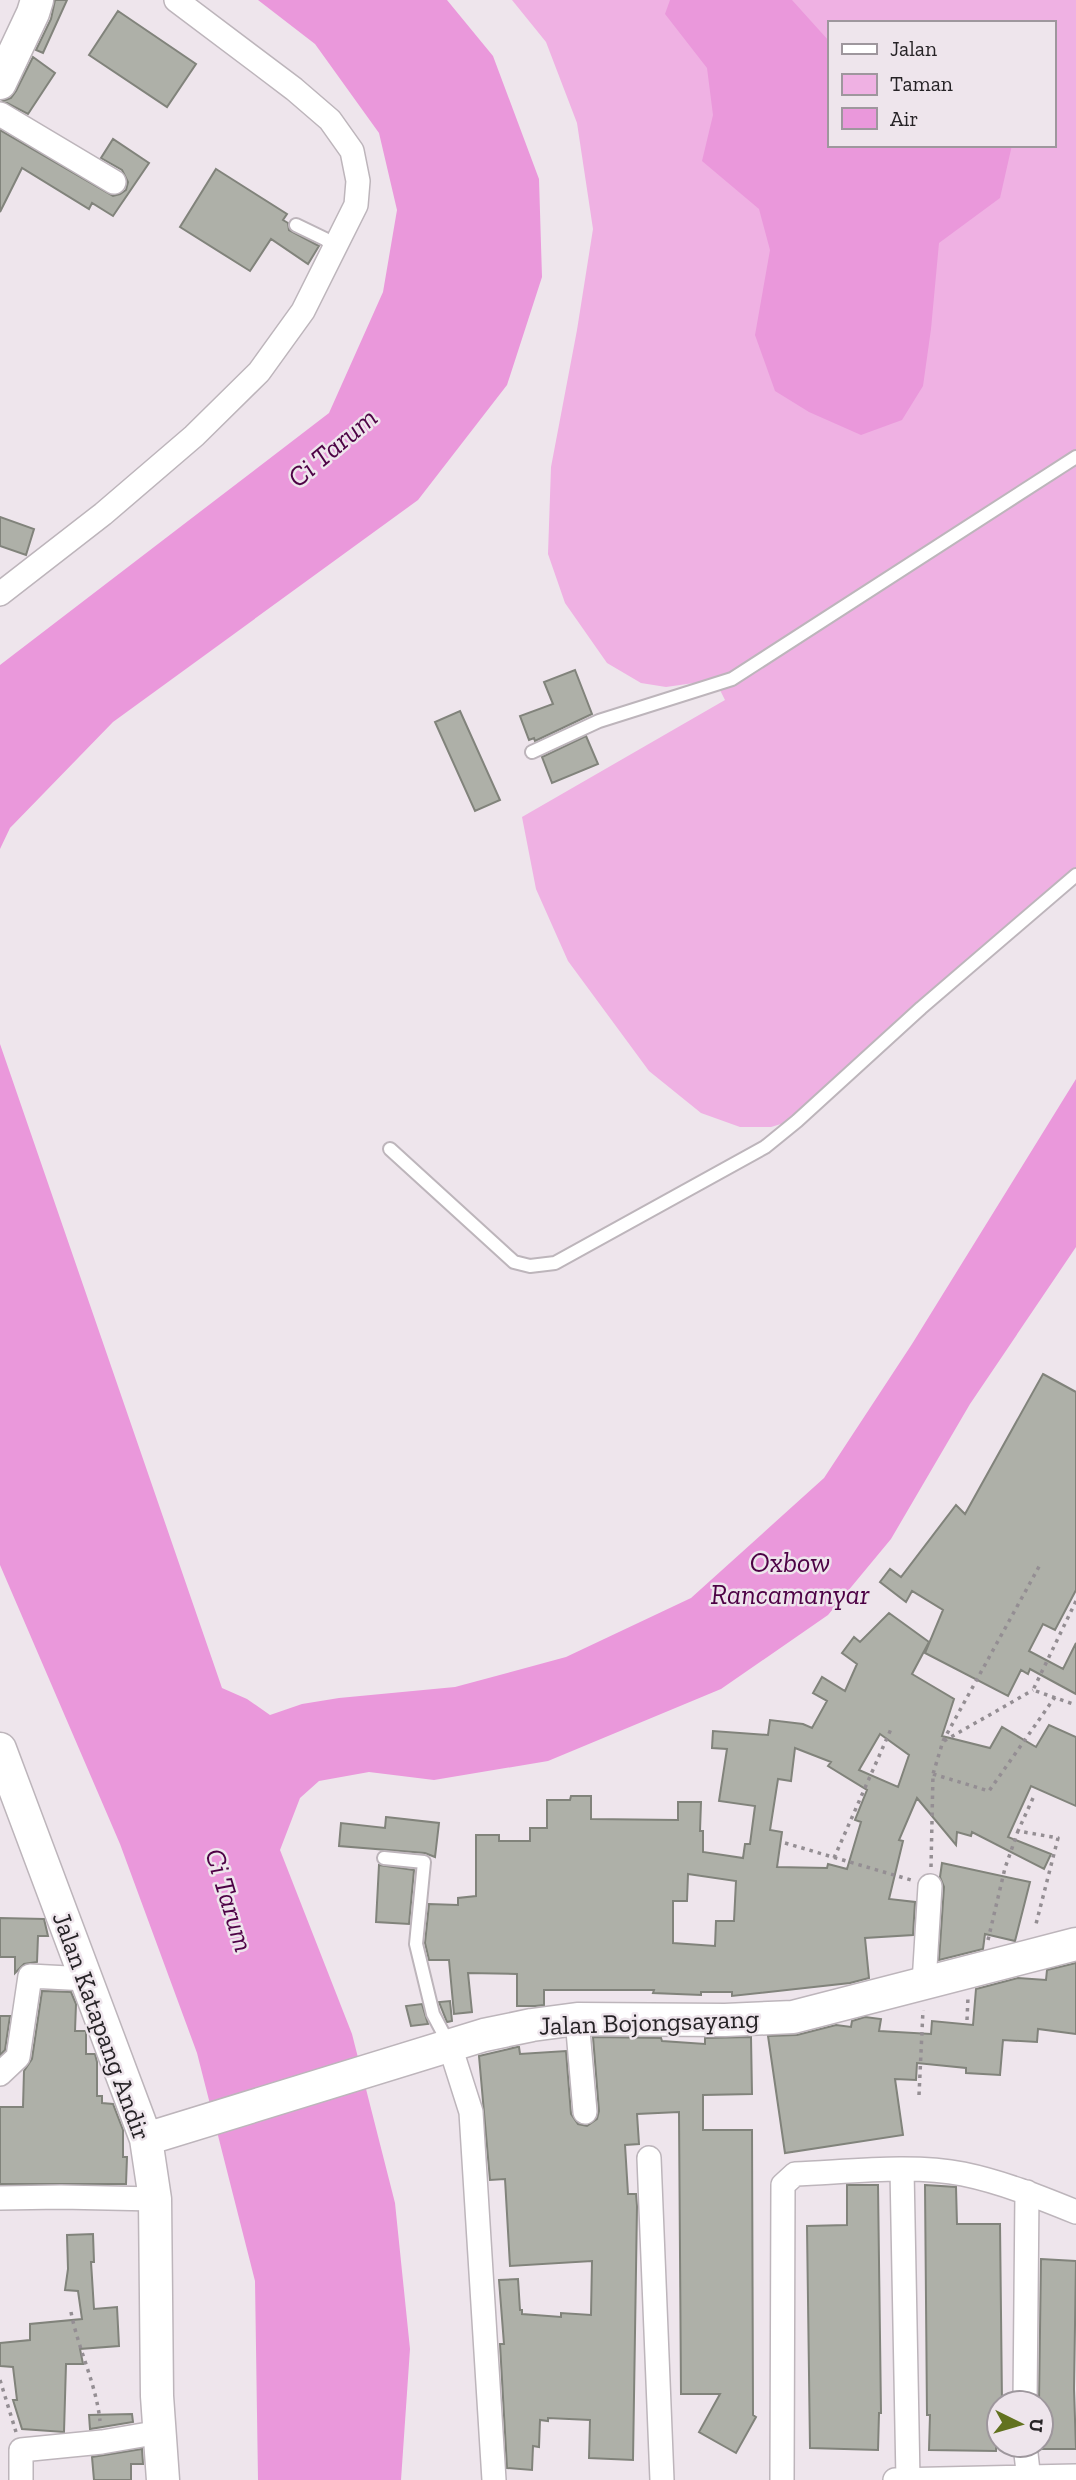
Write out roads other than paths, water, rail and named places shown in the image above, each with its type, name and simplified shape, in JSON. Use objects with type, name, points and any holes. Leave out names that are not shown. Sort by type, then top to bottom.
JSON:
[{"type":"street","points":[[0,83],[37,0]]},
{"type":"street","points":[[0,594],[103,514],[194,436],[259,372],[303,311],[356,205],[358,181],[352,151],[330,120],[294,89],[176,0]]},
{"type":"street","points":[[0,114],[114,182]]},
{"type":"street","name":"Jalan Katapang Andir","points":[[0,1749],[7,1783],[87,1979],[146,2139],[155,2199],[157,2396],[163,2480]]},
{"type":"street","points":[[924,1983],[930,1886]]},
{"type":"street","name":"Jalan Bojongsayang","points":[[146,2139],[484,2035],[577,2019],[725,2020],[793,2017],[1076,1944]]},
{"type":"street","points":[[0,2074],[18,2057],[30,1976],[87,1979]]},
{"type":"street","points":[[577,2019],[584,2112]]},
{"type":"street","points":[[450,2046],[471,2112],[494,2480]]},
{"type":"street","points":[[649,2158],[662,2480]]},
{"type":"street","points":[[902,2170],[908,2479]]},
{"type":"street","points":[[782,2480],[783,2185],[795,2174],[902,2170],[962,2174],[1027,2192],[1076,2212]]},
{"type":"street","points":[[1025,2389],[1027,2192]]},
{"type":"street","points":[[0,2198],[155,2199]]},
{"type":"street","points":[[21,2480],[21,2451],[160,2432]]},
{"type":"street","points":[[1027,2459],[1029,2479]]},
{"type":"street","points":[[892,2480],[1076,2476]]},
{"type":"lane","points":[[296,225],[325,239],[335,248]]},
{"type":"lane","points":[[532,752],[599,721],[732,679],[1076,457]]},
{"type":"lane","points":[[390,1149],[514,1262],[530,1266],[555,1263],[765,1147],[1076,874]]},
{"type":"lane","points":[[384,1857],[424,1862],[416,1944],[433,2014],[450,2046]]},
{"type":"water","name":"Ci Tarum","points":[[258,0],[447,0],[493,56],[539,179],[542,277],[507,385],[418,500],[113,722],[10,828],[0,849],[0,665],[329,413],[383,292],[397,210],[379,133],[315,44]]},
{"type":"water","points":[[670,0],[792,0],[828,40],[828,147],[1012,147],[1000,198],[939,243],[923,386],[902,420],[861,435],[809,412],[775,391],[755,335],[770,250],[759,209],[702,161],[713,115],[707,68],[665,14]]},
{"type":"water","points":[[0,1044],[222,1688],[247,1699],[270,1715],[302,1704],[339,1698],[455,1687],[566,1657],[691,1598],[824,1478],[912,1344],[1076,1079],[1076,1247],[970,1404],[891,1539],[828,1615],[721,1689],[548,1761],[434,1780],[369,1772],[319,1781],[300,1798],[280,1850],[352,2034],[395,2203],[410,2349],[401,2480],[258,2480],[255,2281],[197,2053],[120,1844],[0,1565]]},
{"type":"water label","name":"Oxbow Rancamanyar","points":[[790,1578]]}]
